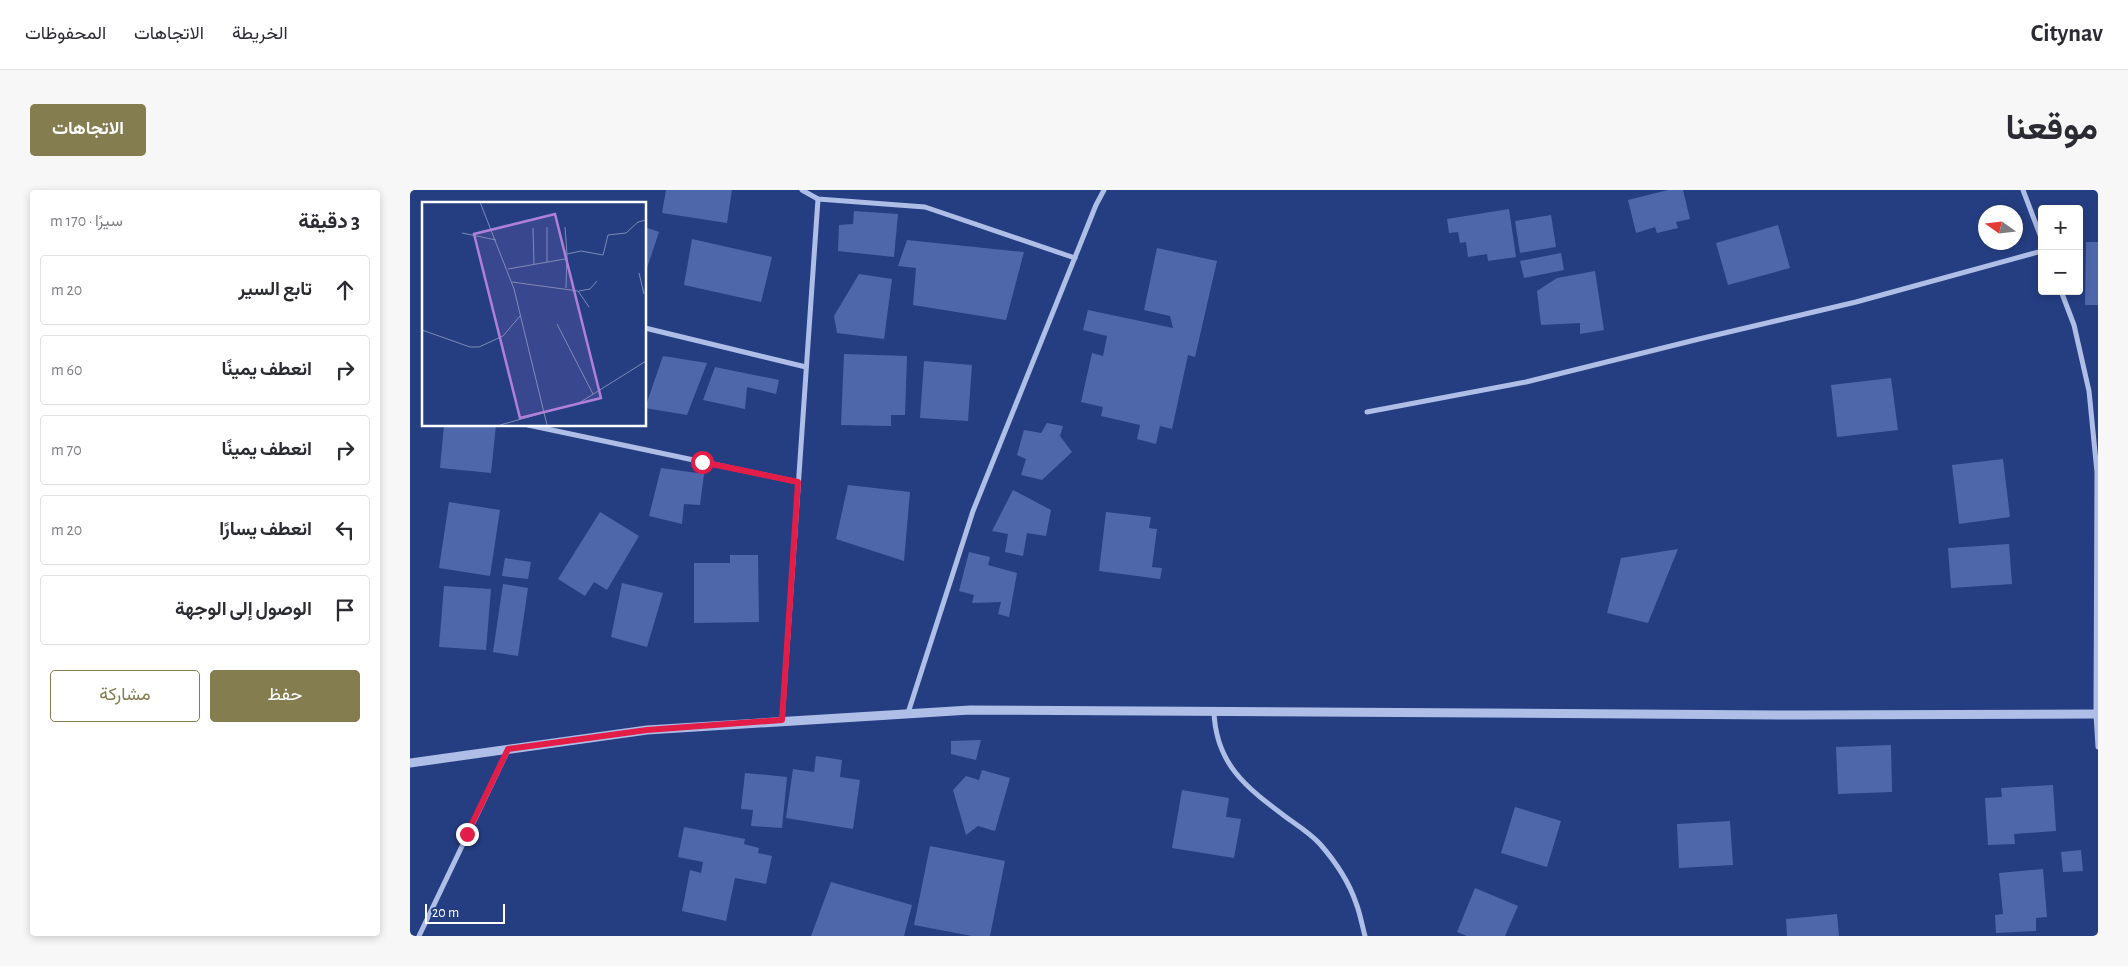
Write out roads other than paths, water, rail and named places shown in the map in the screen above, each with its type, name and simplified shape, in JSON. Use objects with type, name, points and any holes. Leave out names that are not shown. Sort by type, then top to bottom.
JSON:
[{"type":"street","points":[[802,190],[818,199],[925,207],[1075,258]]},
{"type":"street","points":[[908,713],[973,511],[1104,190]]},
{"type":"street","points":[[2023,190],[2038,229]]},
{"type":"street","points":[[782,720],[818,199]]},
{"type":"street","points":[[1367,412],[1526,382],[1856,302],[2038,251]]},
{"type":"street","points":[[2063,295],[2074,325],[2089,391],[2097,472],[2098,748]]},
{"type":"street","points":[[646,328],[806,367]]},
{"type":"street","points":[[533,426],[798,482]]},
{"type":"street","points":[[410,763],[647,730],[782,720],[970,710],[2097,714]]},
{"type":"street","points":[[1214,712],[1216,736],[1231,769],[1243,784],[1319,843],[1339,869],[1356,901],[1365,936]]},
{"type":"street","points":[[419,936],[508,749]]}]
